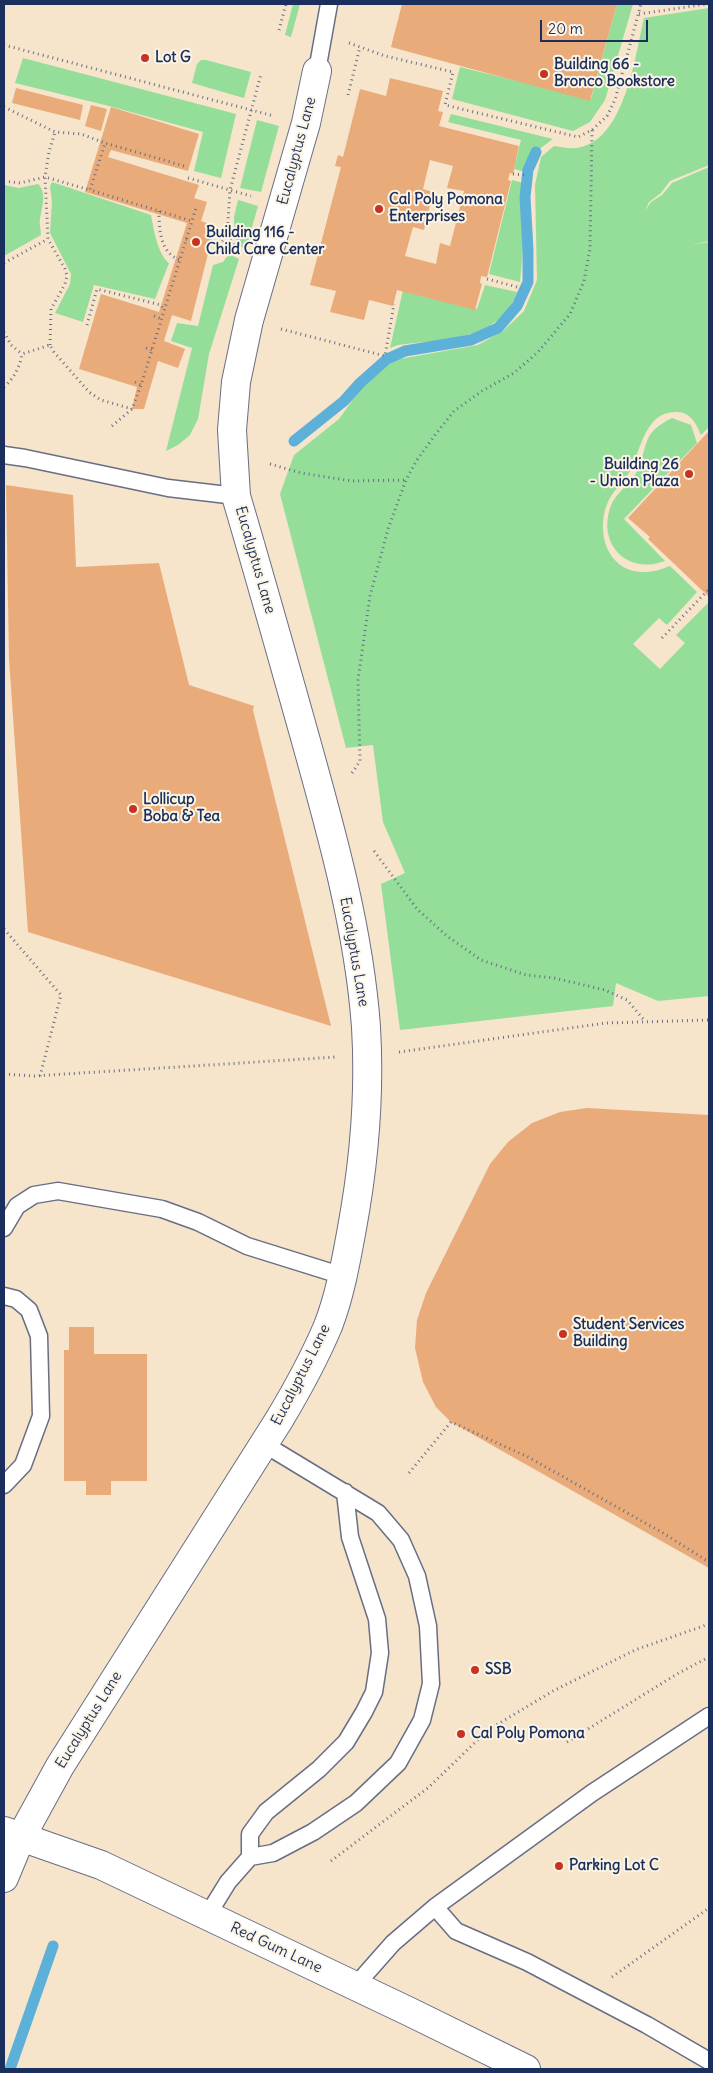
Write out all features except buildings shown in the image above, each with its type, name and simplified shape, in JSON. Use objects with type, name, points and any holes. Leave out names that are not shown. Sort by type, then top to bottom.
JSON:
[{"type":"street","name":"Eucalyptus Lane","points":[[4,1878],[12,1834],[60,1766],[264,1444],[304,1377],[328,1324],[343,1276],[357,1203],[365,1126],[367,1055],[362,986],[353,929],[323,804],[236,496],[232,436],[236,382],[250,320],[306,123],[316,71]]},
{"type":"street","name":"Red Gum Lane","points":[[12,1834],[102,1865],[526,2069]]},
{"type":"lane","name":"Eucalyptus Lane","points":[[316,71],[328,4]]},
{"type":"lane","points":[[4,455],[168,488],[236,496]]},
{"type":"lane","points":[[4,1228],[17,1206],[34,1195],[58,1190],[162,1209],[198,1222],[247,1246],[343,1276]]},
{"type":"lane","points":[[4,1296],[16,1298],[29,1310],[39,1336],[41,1416],[23,1465],[4,1485]]},
{"type":"lane","points":[[207,1916],[228,1882],[250,1857],[273,1853],[314,1832],[356,1803],[398,1763],[422,1720],[431,1684],[428,1626],[416,1576],[401,1540],[378,1513],[264,1444]]},
{"type":"lane","points":[[250,1857],[250,1834],[266,1812],[320,1769],[346,1742],[374,1692],[380,1652],[377,1619],[350,1537],[345,1492]]},
{"type":"lane","points":[[355,1986],[393,1944],[436,1907],[592,1793],[709,1716]]},
{"type":"lane","points":[[436,1907],[456,1931],[527,1962],[587,1995],[648,2025],[709,2061]]},
{"type":"path","points":[[280,30],[286,4]]},
{"type":"path","points":[[324,32],[385,56],[453,72],[445,105],[578,137],[592,130],[607,116],[615,100],[641,4]]},
{"type":"path","points":[[639,14],[707,4]]},
{"type":"path","points":[[4,45],[276,116]]},
{"type":"path","points":[[346,102],[360,47]]},
{"type":"path","points":[[186,239],[218,247],[227,236],[230,190],[261,74]]},
{"type":"path","points":[[4,107],[55,132],[81,134],[184,166]]},
{"type":"path","points":[[352,772],[360,761],[358,680],[370,596],[388,529],[406,480],[435,434],[454,412],[482,391],[514,373],[538,352],[570,314],[584,281],[590,249],[592,130]]},
{"type":"path","points":[[55,132],[49,152],[45,177],[48,238],[65,269],[66,284],[51,309],[50,345],[89,392],[101,400],[132,409]]},
{"type":"path","points":[[90,190],[105,143]]},
{"type":"path","points":[[513,174],[526,175]]},
{"type":"path","points":[[4,181],[20,183],[45,177],[192,221]]},
{"type":"path","points":[[188,178],[255,197]]},
{"type":"path","points":[[112,426],[132,409],[196,208]]},
{"type":"path","points":[[159,211],[160,229],[167,252],[172,257],[180,260]]},
{"type":"path","points":[[4,263],[48,238]]},
{"type":"path","points":[[487,278],[521,288]]},
{"type":"path","points":[[87,325],[97,289],[161,305],[164,310]]},
{"type":"path","points":[[250,320],[385,356],[394,304]]},
{"type":"path","points":[[154,316],[161,319]]},
{"type":"path","points":[[4,332],[11,345],[22,354]]},
{"type":"path","points":[[22,354],[50,345]]},
{"type":"path","points":[[146,348],[152,350]]},
{"type":"path","points":[[4,387],[12,379],[21,362],[22,354]]},
{"type":"path","points":[[135,382],[141,385]]},
{"type":"path","points":[[270,464],[300,473],[352,482],[406,480]]},
{"type":"path","points":[[662,638],[709,589]]},
{"type":"path","points":[[374,851],[417,909],[447,936],[481,960],[526,974],[554,978],[605,990],[627,1000],[645,1021]]},
{"type":"path","points":[[4,929],[62,995],[40,1076]]},
{"type":"path","points":[[409,1473],[451,1422],[528,1457],[663,1533],[709,1562]]},
{"type":"path","points":[[331,1861],[430,1787],[488,1730],[553,1690],[634,1650],[709,1624]]},
{"type":"path","points":[[567,1742],[677,1674],[709,1657]]},
{"type":"path","points":[[587,1995],[709,1908]]},
{"type":"green space","points":[[293,4],[300,4],[291,37],[285,35]]},
{"type":"green space","points":[[617,4],[633,4],[605,100],[590,122],[573,131],[452,99],[460,67],[591,99]]},
{"type":"green space","points":[[709,8],[709,165],[670,181],[661,193],[649,202],[645,211],[651,202],[662,195],[672,183],[709,167],[709,241],[691,245],[709,242],[709,427],[701,435],[692,419],[685,413],[680,412],[665,414],[657,418],[645,434],[630,471],[610,498],[604,513],[603,525],[607,548],[621,566],[645,572],[670,566],[697,592],[667,625],[659,618],[633,644],[660,669],[685,643],[676,635],[709,602],[709,996],[658,1001],[616,983],[613,1006],[400,1030],[381,884],[405,873],[383,822],[373,745],[346,748],[280,494],[294,455],[339,419],[362,387],[394,360],[478,345],[503,331],[524,311],[537,280],[535,185],[541,157],[554,146],[577,148],[593,142],[606,130],[617,114],[625,95],[632,74],[644,18]]},
{"type":"green space","points":[[23,58],[236,114],[221,178],[194,171],[203,132],[15,83]]},
{"type":"green space","points":[[201,60],[251,72],[244,98],[192,83],[197,64]]},
{"type":"green space","points":[[451,114],[553,139],[538,150],[534,149],[525,172],[514,169],[521,140],[448,122]]},
{"type":"green space","points":[[257,120],[279,126],[261,192],[240,188]]},
{"type":"green space","points":[[512,180],[523,183],[521,198],[523,248],[520,282],[489,274]]},
{"type":"green space","points":[[52,182],[151,215],[159,247],[169,263],[155,299],[94,285],[83,322],[55,313],[70,284],[71,274],[50,233],[52,202],[50,186]]},
{"type":"green space","points":[[38,184],[41,187],[43,196],[40,221],[41,235],[4,256],[4,185],[19,188]]},
{"type":"green space","points":[[238,200],[258,206],[245,252],[235,238],[234,217]]},
{"type":"green space","points":[[229,254],[239,259],[209,354],[198,419],[190,435],[178,445],[166,451],[192,348],[171,341],[177,323],[198,326],[213,265],[223,262]]},
{"type":"green space","points":[[485,285],[517,292],[509,308],[497,321],[468,335],[451,339],[398,345],[390,348],[403,290],[477,309]]},
{"type":"green space","points":[[672,418],[691,425],[697,443],[624,519],[665,561],[638,564],[627,560],[611,542],[608,531],[608,517],[612,503],[636,474],[651,434],[662,423]]},
{"type":"waterway","points":[[294,441],[344,401],[360,383],[387,359],[405,351],[471,340],[498,328],[517,306],[528,282],[525,197],[528,170],[536,152]]},
{"type":"waterway","points":[[10,2069],[53,1946]]},
{"type":"place","name":"Lot G","points":[[145,58]]},
{"type":"place","name":"Building 66 - Bronco Bookstore","points":[[544,74]]},
{"type":"place","name":"Cal Poly Pomona Enterprises","points":[[379,209]]},
{"type":"place","name":"Building 116 - Child Care Center","points":[[196,242]]},
{"type":"place","name":"Building 26 - Union Plaza","points":[[689,474]]},
{"type":"place","name":"Lollicup Boba & Tea","points":[[133,809]]},
{"type":"place","name":"Student Services Building","points":[[563,1334]]},
{"type":"place","name":"SSB","points":[[475,1670]]},
{"type":"place","name":"Cal Poly Pomona","points":[[461,1734]]},
{"type":"place","name":"Parking Lot C","points":[[559,1866]]}]
